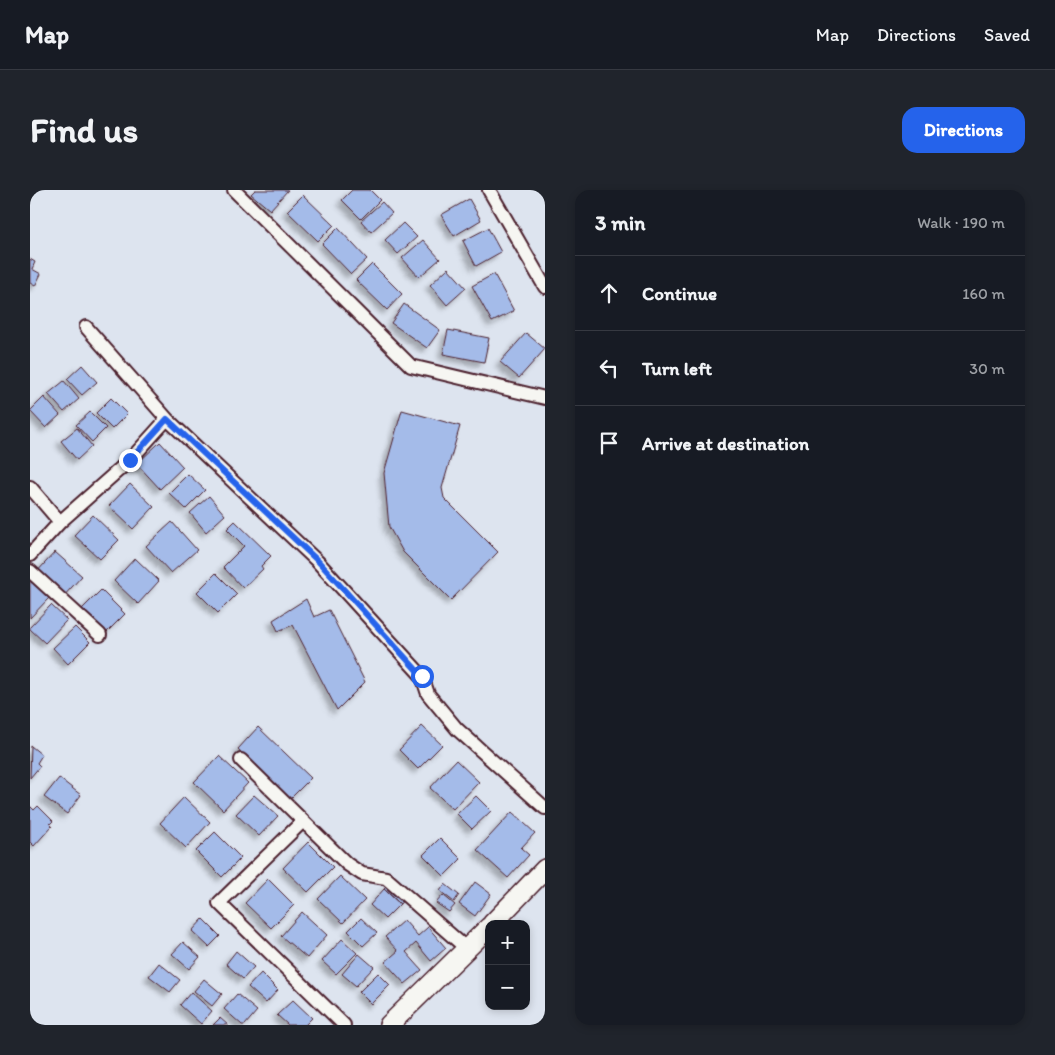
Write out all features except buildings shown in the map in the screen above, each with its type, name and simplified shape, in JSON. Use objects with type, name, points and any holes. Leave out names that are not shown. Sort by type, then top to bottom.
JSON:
[{"type":"street","points":[[234,190],[412,366],[545,398]]},
{"type":"street","points":[[489,190],[545,287]]},
{"type":"street","points":[[86,327],[167,419],[318,561],[422,676],[428,694],[458,729],[545,808]]},
{"type":"street","points":[[30,555],[60,522],[130,460],[167,419]]},
{"type":"street","points":[[30,487],[60,522]]},
{"type":"street","points":[[30,570],[100,635]]},
{"type":"street","points":[[241,760],[347,864],[362,874],[386,878],[468,948]]},
{"type":"street","points":[[303,821],[220,903],[344,1025]]},
{"type":"street","points":[[496,920],[545,869]]},
{"type":"street","points":[[389,1025],[485,931]]},
{"type":"route","points":[[130,460],[167,419],[318,561],[422,676]]}]
